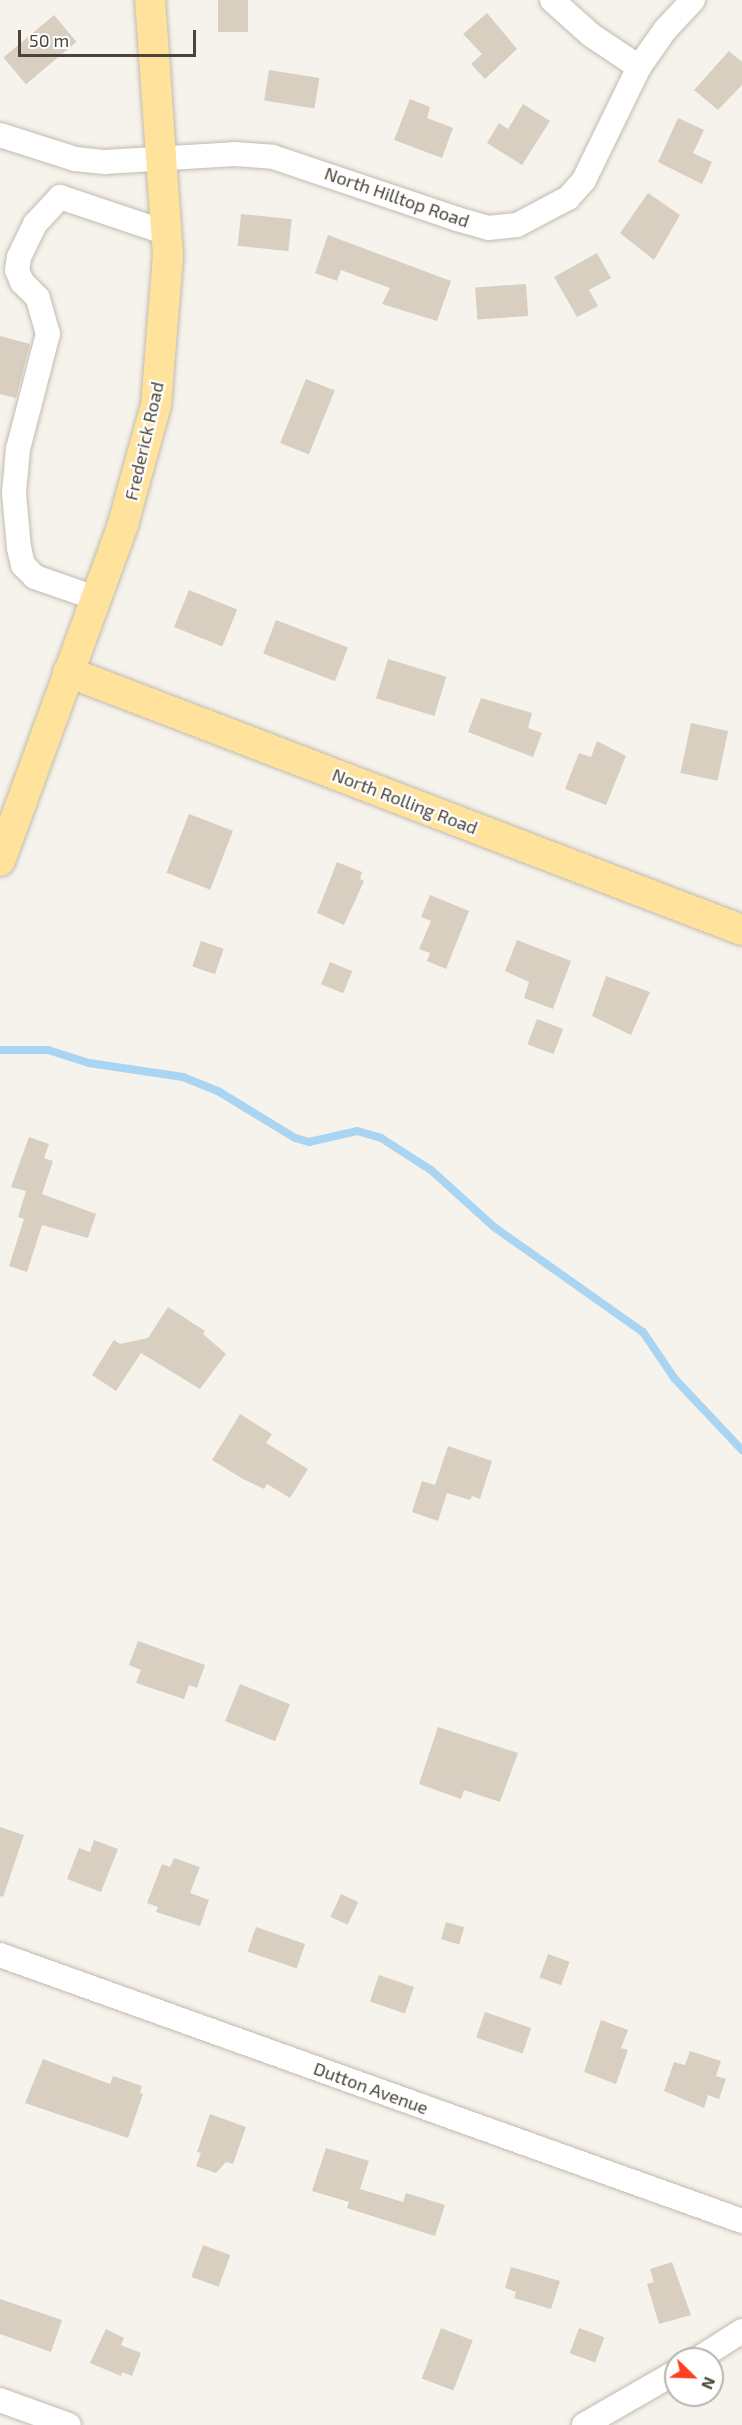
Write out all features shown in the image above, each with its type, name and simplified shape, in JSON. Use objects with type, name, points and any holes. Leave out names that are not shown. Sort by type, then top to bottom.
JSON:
[{"type":"main road","name":"Frederick Road","points":[[0,861],[123,524],[156,405],[167,296],[167,233],[150,0]]},
{"type":"main road","name":"North Rolling Road","points":[[68,672],[742,930]]},
{"type":"street","points":[[552,0],[591,35],[639,67]]},
{"type":"street","name":"North Hilltop Road","points":[[0,135],[75,159],[105,162],[163,156],[273,157],[310,167],[488,228],[517,225],[568,198],[585,180],[639,67],[665,30],[693,0]]},
{"type":"street","points":[[95,598],[35,577],[23,566],[14,493],[18,449],[48,334],[46,315],[38,298],[22,282],[17,270],[19,257],[35,224],[60,196],[167,233]]},
{"type":"street","name":"Dutton Avenue","points":[[0,1955],[742,2221]]},
{"type":"street","points":[[717,2347],[742,2331]]},
{"type":"street","points":[[585,2425],[664,2379]]},
{"type":"street","points":[[0,2400],[69,2425]]},
{"type":"building","points":[[218,0],[248,0],[248,32],[218,32]]},
{"type":"building","points":[[487,13],[517,49],[485,79],[471,64],[482,54],[463,34]]},
{"type":"building","points":[[54,15],[76,42],[26,84],[3,57]]},
{"type":"building","points":[[729,51],[742,62],[742,85],[718,110],[694,90]]},
{"type":"building","points":[[269,70],[319,78],[315,109],[264,101]]},
{"type":"building","points":[[410,99],[430,107],[427,118],[453,128],[442,158],[394,140]]},
{"type":"building","points":[[523,104],[550,121],[522,165],[487,143],[499,123],[508,129]]},
{"type":"building","points":[[678,118],[704,130],[693,153],[712,162],[702,184],[658,162]]},
{"type":"building","points":[[648,193],[680,215],[654,260],[620,233]]},
{"type":"building","points":[[241,214],[292,219],[288,251],[238,246]]},
{"type":"building","points":[[328,235],[451,281],[437,321],[382,304],[390,288],[341,270],[337,281],[315,273]]},
{"type":"building","points":[[597,253],[611,278],[589,290],[598,306],[577,317],[554,277]]},
{"type":"building","points":[[526,284],[528,316],[477,319],[475,288]]},
{"type":"building","points":[[0,336],[30,344],[16,398],[0,394]]},
{"type":"building","points":[[306,379],[335,391],[309,455],[280,443]]},
{"type":"building","points":[[189,590],[237,609],[222,647],[174,627]]},
{"type":"building","points":[[276,620],[348,648],[335,681],[263,654]]},
{"type":"building","points":[[388,659],[446,677],[434,716],[376,698]]},
{"type":"building","points":[[481,698],[532,713],[528,728],[542,733],[533,757],[468,732]]},
{"type":"building","points":[[691,723],[728,731],[718,781],[680,773]]},
{"type":"building","points":[[597,741],[626,756],[606,805],[565,789],[579,753],[591,757]]},
{"type":"building","points":[[189,814],[233,831],[210,890],[166,873]]},
{"type":"building","points":[[337,862],[362,872],[360,879],[364,881],[344,925],[317,913]]},
{"type":"building","points":[[430,895],[469,911],[446,969],[427,961],[430,953],[419,949],[431,921],[421,917]]},
{"type":"building","points":[[517,940],[571,961],[553,1009],[524,998],[529,982],[505,971]]},
{"type":"building","points":[[201,941],[224,949],[215,974],[192,967]]},
{"type":"building","points":[[330,962],[352,971],[343,993],[321,984]]},
{"type":"building","points":[[606,976],[650,992],[631,1035],[592,1016]]},
{"type":"building","points":[[537,1019],[563,1029],[553,1054],[527,1044]]},
{"type":"building","points":[[29,1137],[49,1144],[44,1158],[53,1161],[42,1194],[96,1214],[88,1238],[42,1225],[27,1272],[9,1266],[24,1219],[18,1217],[26,1191],[11,1187]]},
{"type":"building","points":[[168,1307],[205,1331],[203,1334],[226,1354],[200,1389],[141,1353],[116,1391],[92,1375],[114,1340],[120,1344],[148,1338]]},
{"type":"building","points":[[240,1414],[272,1434],[266,1443],[308,1469],[290,1498],[267,1484],[264,1489],[243,1479],[212,1460]]},
{"type":"building","points":[[448,1446],[492,1461],[480,1499],[472,1496],[470,1500],[447,1493],[438,1521],[412,1512],[422,1481],[435,1485]]},
{"type":"building","points":[[138,1641],[205,1665],[197,1688],[189,1685],[184,1699],[136,1683],[141,1670],[129,1665]]},
{"type":"building","points":[[240,1684],[290,1704],[275,1741],[225,1721]]},
{"type":"building","points":[[438,1727],[518,1753],[500,1802],[464,1790],[461,1799],[419,1784]]},
{"type":"building","points":[[0,1827],[24,1835],[3,1897],[0,1896]]},
{"type":"building","points":[[94,1840],[118,1849],[101,1892],[67,1879],[79,1848],[90,1852]]},
{"type":"building","points":[[174,1858],[200,1867],[190,1893],[209,1900],[200,1926],[156,1912],[158,1907],[147,1903],[162,1864],[170,1867]]},
{"type":"building","points":[[341,1894],[358,1902],[348,1925],[330,1917]]},
{"type":"building","points":[[446,1922],[464,1927],[459,1945],[441,1939]]},
{"type":"building","points":[[256,1927],[305,1944],[297,1969],[248,1952]]},
{"type":"building","points":[[548,1954],[570,1962],[561,1985],[539,1977]]},
{"type":"building","points":[[379,1975],[414,1987],[405,2014],[370,2001]]},
{"type":"building","points":[[485,2012],[531,2028],[523,2053],[476,2038]]},
{"type":"building","points":[[601,2020],[628,2030],[621,2048],[628,2050],[616,2084],[584,2072]]},
{"type":"building","points":[[690,2051],[721,2061],[716,2076],[726,2079],[719,2099],[708,2095],[704,2108],[664,2091],[674,2062],[685,2065]]},
{"type":"building","points":[[43,2059],[110,2084],[113,2076],[142,2086],[140,2093],[143,2094],[128,2138],[25,2103]]},
{"type":"building","points":[[210,2114],[246,2127],[233,2164],[226,2162],[216,2173],[196,2166],[201,2153],[197,2152]]},
{"type":"building","points":[[326,2148],[369,2161],[360,2189],[403,2202],[406,2193],[445,2205],[435,2236],[347,2208],[349,2202],[312,2191]]},
{"type":"building","points":[[203,2245],[230,2255],[219,2287],[191,2277]]},
{"type":"building","points":[[672,2262],[691,2315],[659,2324],[647,2284],[654,2282],[650,2269]]},
{"type":"building","points":[[511,2267],[560,2281],[551,2309],[514,2298],[516,2292],[505,2288]]},
{"type":"building","points":[[0,2299],[62,2320],[51,2352],[0,2334]]},
{"type":"building","points":[[441,2328],[473,2340],[453,2391],[422,2378]]},
{"type":"building","points":[[579,2328],[604,2337],[595,2363],[570,2353]]},
{"type":"building","points":[[106,2329],[124,2338],[121,2345],[141,2353],[132,2376],[122,2372],[121,2376],[90,2363]]},
{"type":"waterway","points":[[0,1050],[48,1050],[89,1063],[183,1077],[218,1091],[295,1138],[309,1142],[357,1131],[381,1138],[431,1170],[494,1227],[643,1332],[675,1379],[742,1450]]}]
